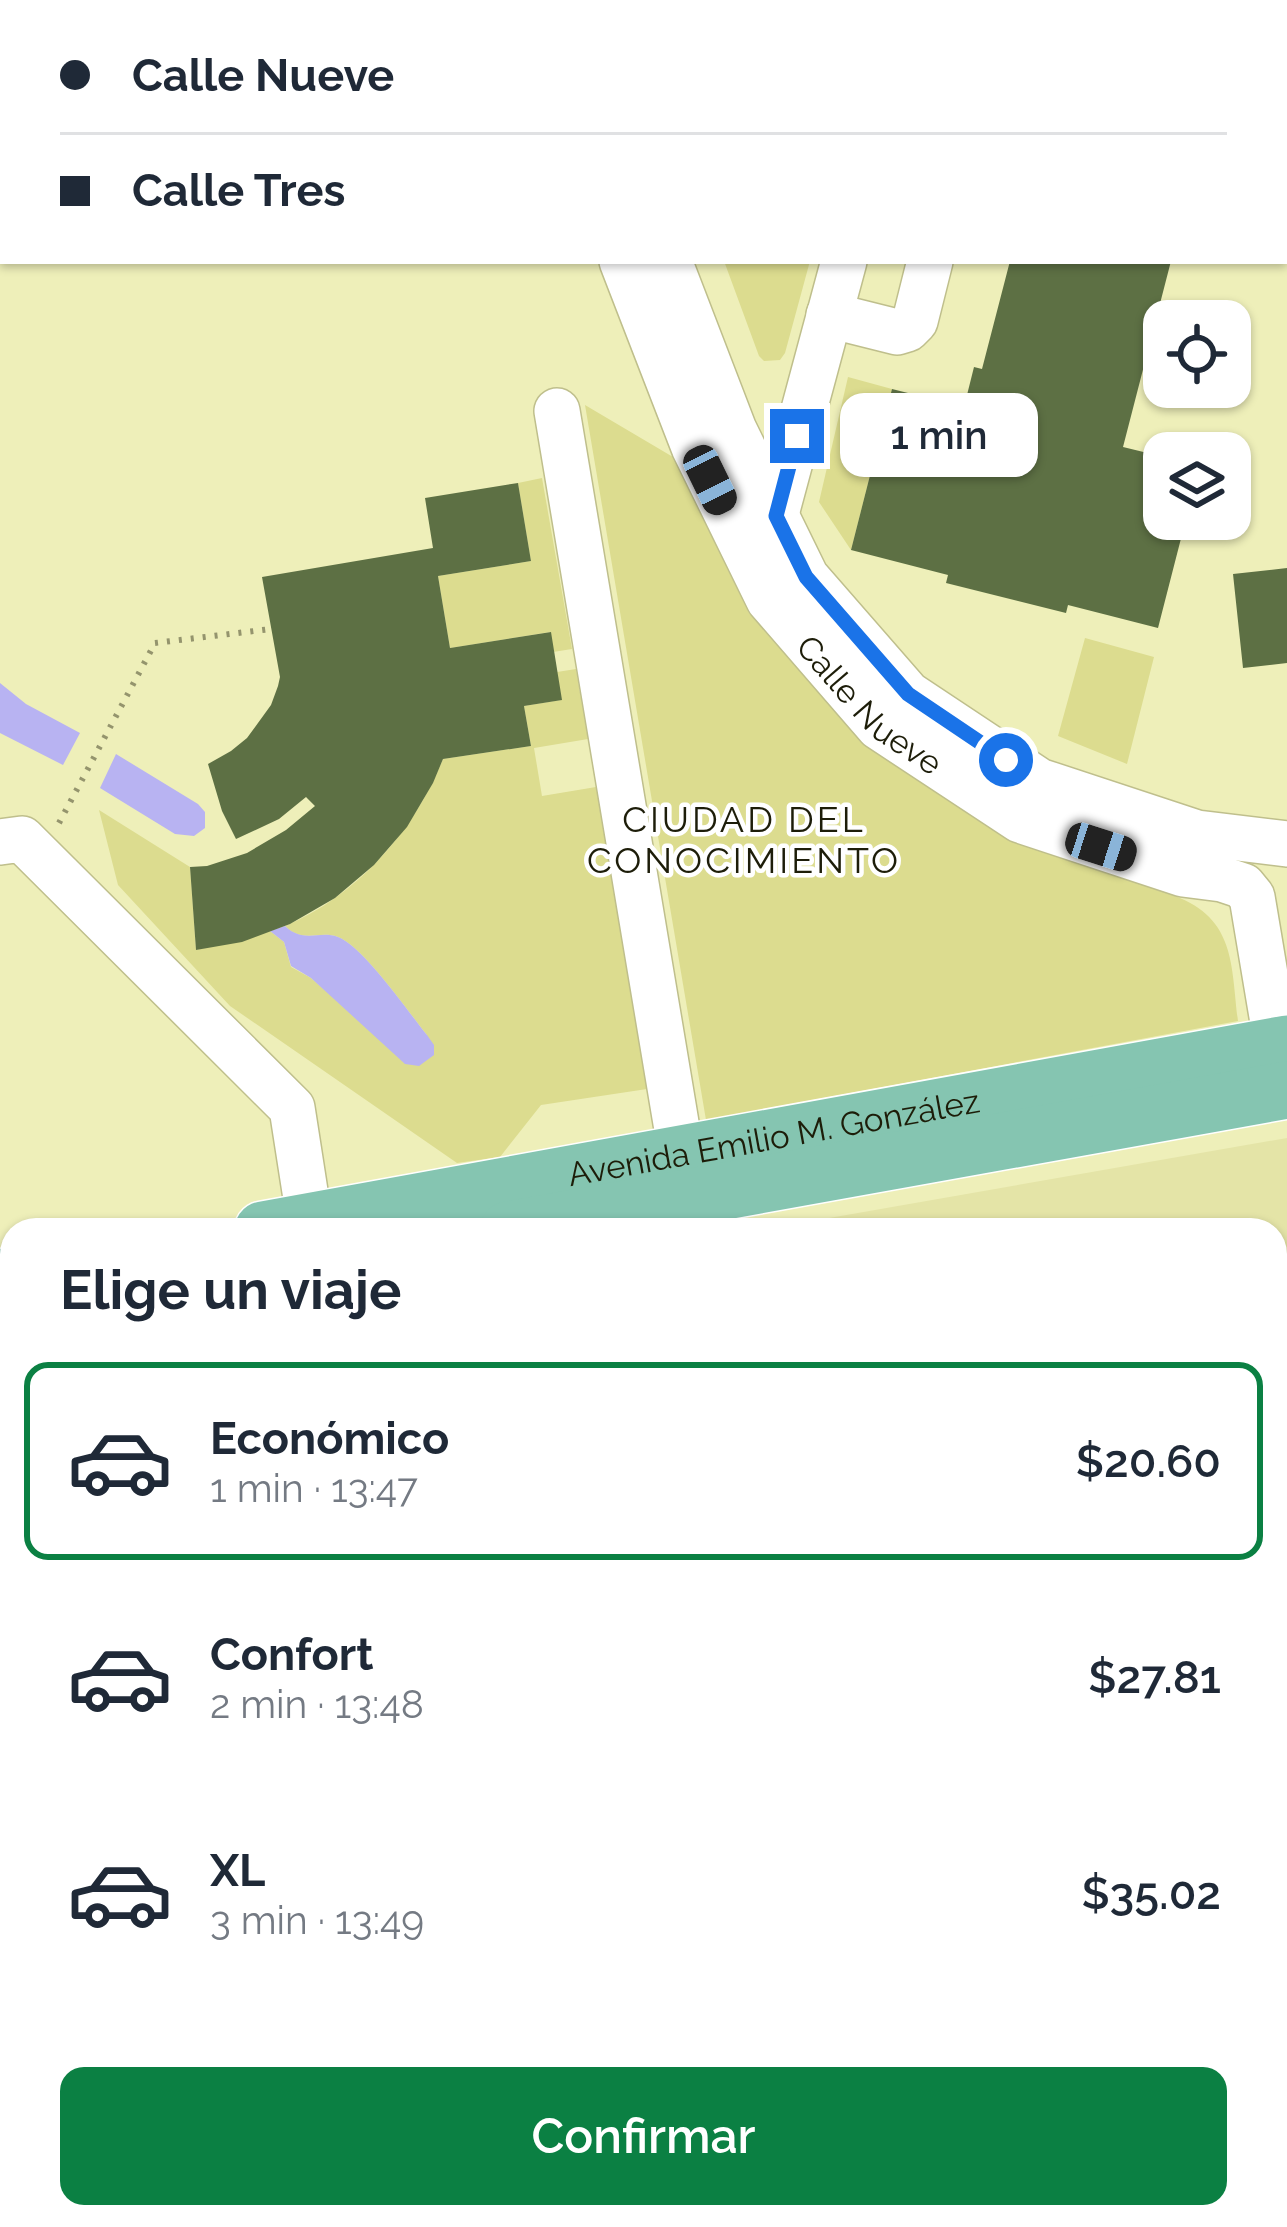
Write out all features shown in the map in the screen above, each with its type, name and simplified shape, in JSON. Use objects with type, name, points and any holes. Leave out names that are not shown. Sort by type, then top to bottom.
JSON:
[{"type":"main road","name":"Avenida Emilio M. González","points":[[363,1218],[690,1175],[1109,1099],[1284,1060]]},
{"type":"main road","name":"Avenida Emilio M. González","points":[[560,1218],[690,1175]]},
{"type":"street","name":"Calle Nueve","points":[[623,264],[694,448],[769,600],[879,727],[1020,820],[1183,874],[1229,881]]},
{"type":"street","name":"Calle Nueve","points":[[670,264],[734,430],[806,577],[908,694],[1040,781],[1197,833],[1280,835]]},
{"type":"street","points":[[758,579],[843,264]]},
{"type":"street","points":[[830,315],[897,332],[908,329],[915,321],[929,264]]},
{"type":"street","points":[[556,411],[677,1129],[690,1175]]},
{"type":"street","points":[[1280,835],[1229,881],[1243,886],[1252,897],[1284,1060]]},
{"type":"street","points":[[20,850],[292,1108],[294,1218]]},
{"type":"path","points":[[20,850],[155,643],[271,629]]},
{"type":"shaded area","points":[[725,264],[809,264],[785,353],[780,360],[764,361]]},
{"type":"shaded area","points":[[848,377],[892,389],[851,550],[819,502]]},
{"type":"shaded area","points":[[585,405],[673,457],[749,613],[864,745],[1010,841],[1195,906],[1210,918],[1227,947],[1238,1021],[706,1120]]},
{"type":"shaded area","points":[[542,478],[572,649],[553,652],[550,632],[450,648],[438,576],[531,561],[518,483]]},
{"type":"shaded area","points":[[1085,638],[1154,657],[1127,764],[1058,736]]},
{"type":"shaded area","points":[[576,669],[588,739],[534,748],[542,796],[596,787],[647,1089],[541,1105],[500,1157],[457,1163],[230,1006],[118,885],[99,810],[190,867],[196,950],[270,931],[284,942],[291,967],[326,991],[427,1035],[348,943],[331,935],[305,936],[285,926],[336,897],[380,858],[416,811],[443,759],[531,746],[524,706],[561,700],[557,672]]},
{"type":"shaded area","points":[[0,683],[26,704],[80,733],[63,765],[0,733]]},
{"type":"shaded area","points":[[116,754],[198,804],[205,812],[205,828],[194,836],[175,834],[100,788]]},
{"type":"shaded area","points":[[285,926],[305,936],[331,935],[348,943],[427,1035],[434,1055],[419,1066],[405,1064],[311,978],[291,966],[284,942],[270,931]]},
{"type":"shaded area","points":[[1287,1138],[1287,1218],[829,1218]]},
{"type":"building","points":[[1009,264],[1170,264],[1161,300],[1143,300],[1143,370],[1123,447],[1143,452],[1143,540],[1181,540],[1158,628],[1068,605],[1066,613],[946,583],[948,575],[851,550],[892,389],[964,407],[974,367],[982,369]]},
{"type":"building","points":[[518,483],[531,561],[438,576],[450,648],[551,632],[562,700],[524,706],[531,746],[443,759],[407,827],[374,865],[335,898],[290,924],[242,942],[196,950],[190,867],[247,853],[315,806],[306,797],[279,819],[236,839],[208,764],[247,738],[271,705],[278,686],[262,577],[433,548],[425,498]]},
{"type":"building","points":[[1287,568],[1287,663],[1243,668],[1233,574]]},
{"type":"district","name":"CIUDAD DEL CONOCIMIENTO","points":[[744,840]]},
{"type":"route","points":[[797,436],[776,516],[806,577],[908,694],[1006,760]]}]
